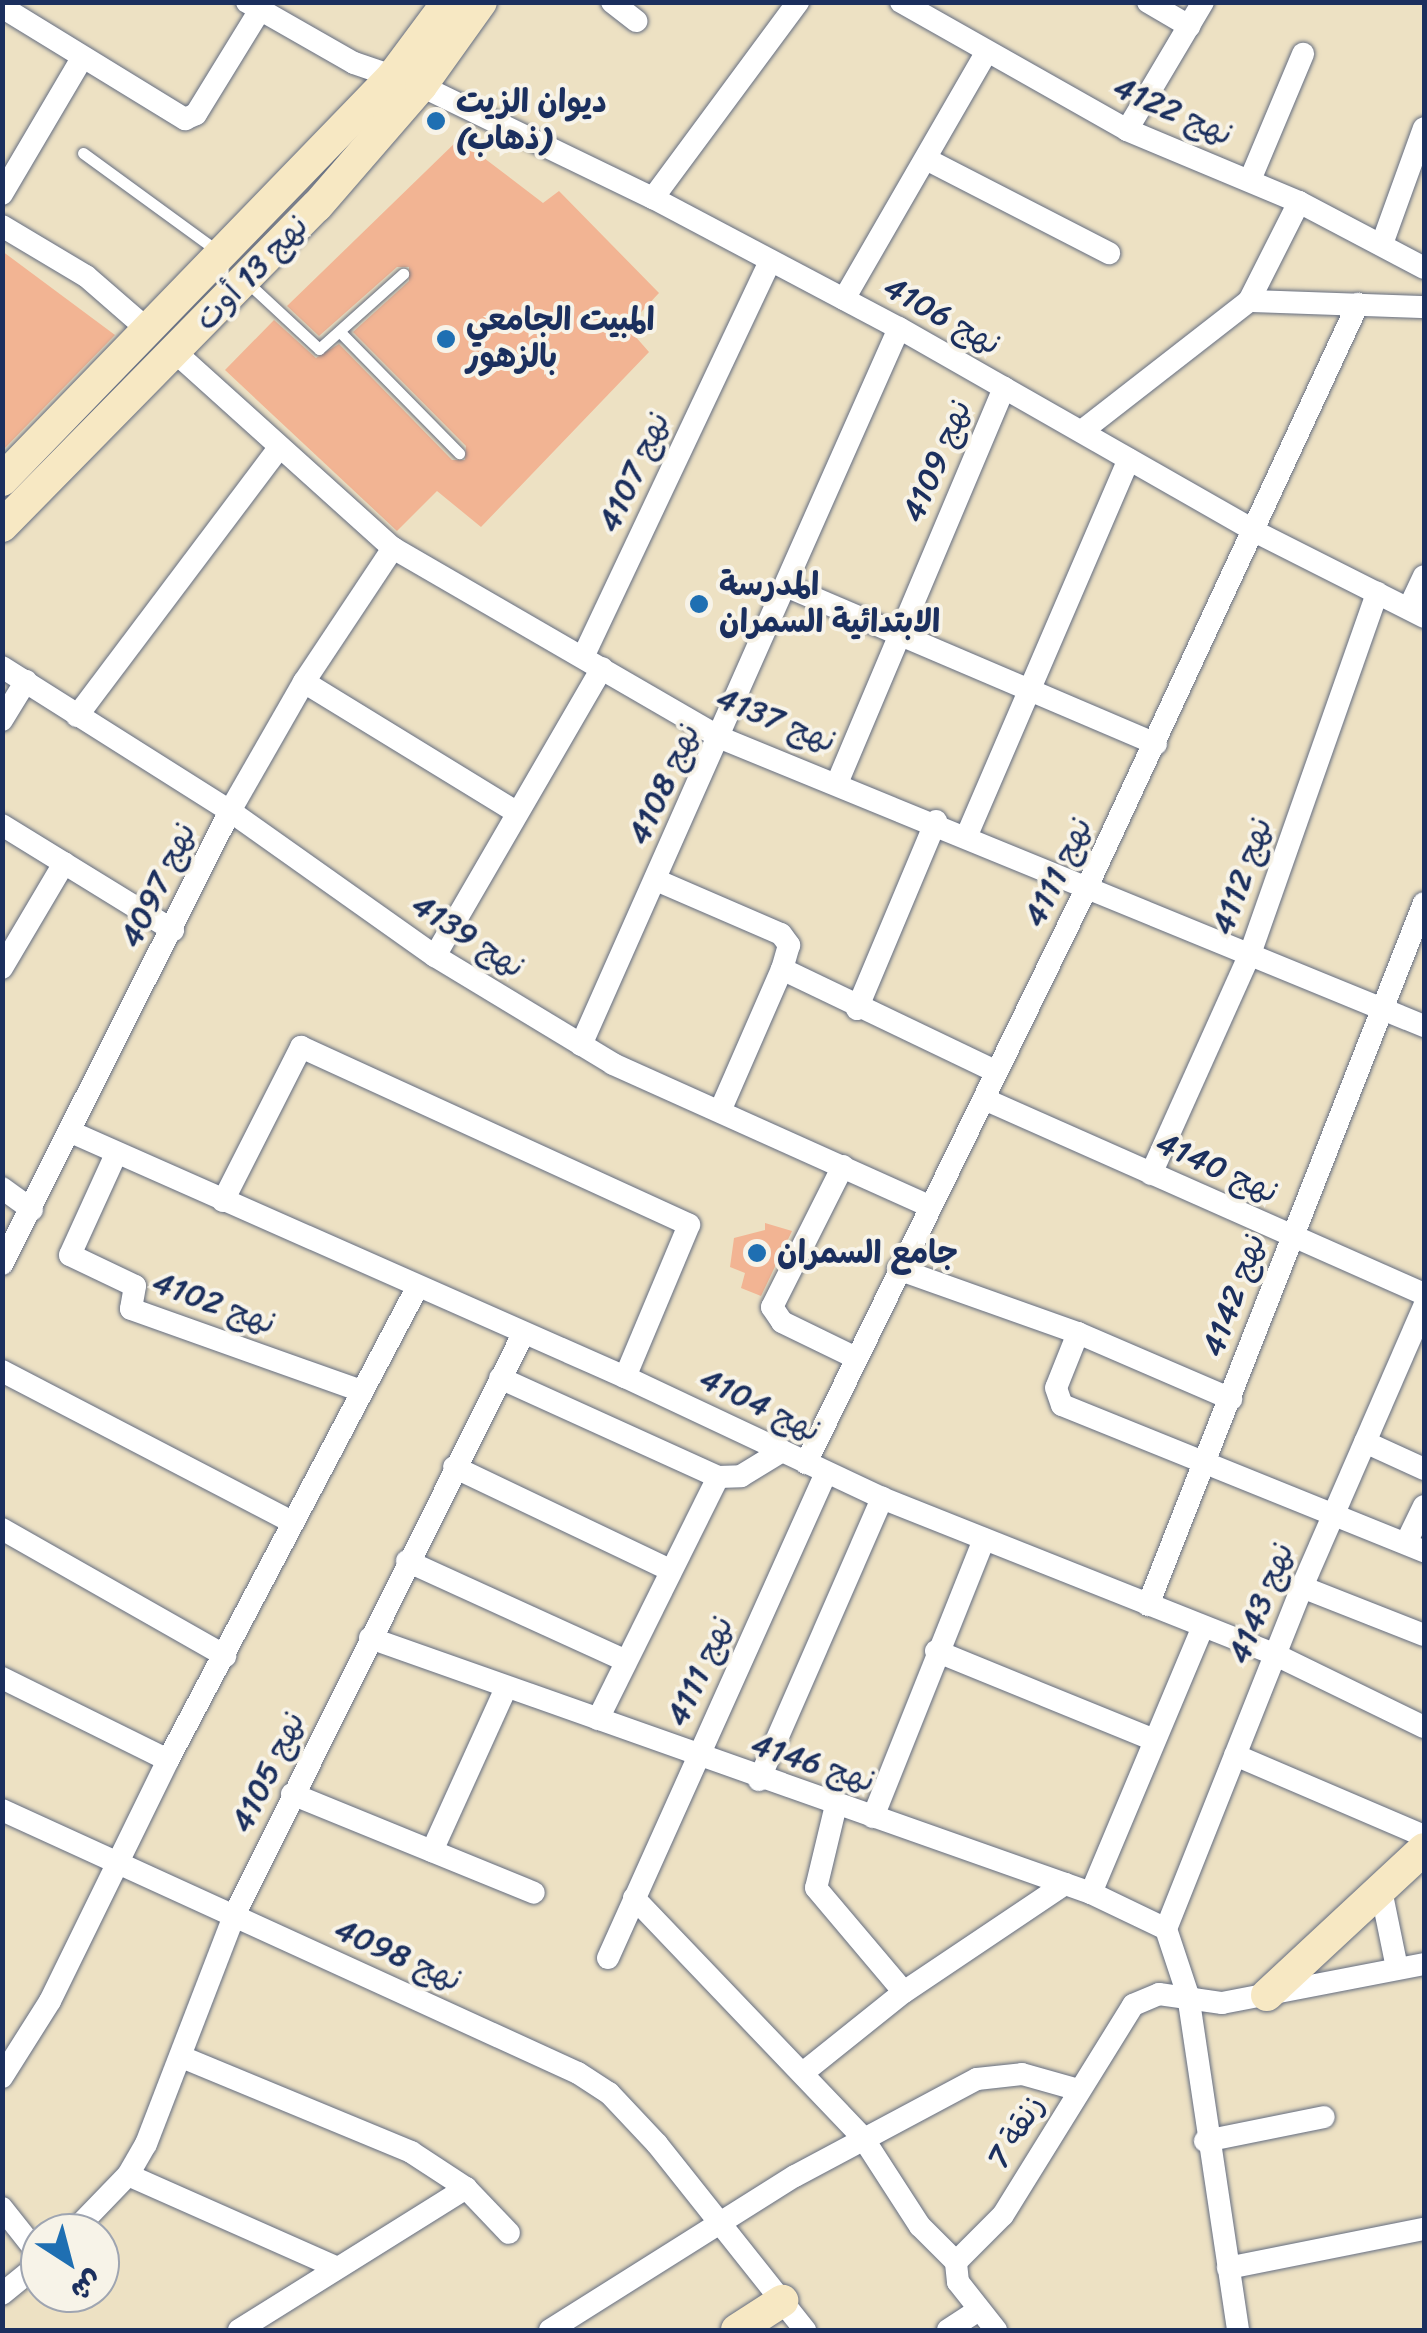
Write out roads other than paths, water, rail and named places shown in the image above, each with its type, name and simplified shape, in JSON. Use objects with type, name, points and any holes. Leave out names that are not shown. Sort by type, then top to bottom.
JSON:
[{"type":"main road","name":"نهج 13 أوت","points":[[407,81],[448,2]]},
{"type":"main road","name":"نهج 13 أوت","points":[[2,526],[176,352],[234,268],[482,2]]},
{"type":"main road","name":"نهج 13 أوت","points":[[6,469],[147,329],[234,268]]},
{"type":"main road","points":[[1267,1995],[1424,1849]]},
{"type":"main road","points":[[737,2330],[780,2298]]},
{"type":"street","points":[[612,2],[636,20]]},
{"type":"street","points":[[654,198],[798,2]]},
{"type":"street","name":"نهج 4122","points":[[901,2],[1127,130],[1250,180],[1382,244],[1422,259]]},
{"type":"street","points":[[1148,2],[1189,26]]},
{"type":"street","points":[[1127,130],[1203,2]]},
{"type":"street","name":"نهج 4106","points":[[254,6],[354,63],[407,81],[654,198],[899,328],[1256,532],[1417,612]]},
{"type":"street","points":[[2,7],[186,118],[196,114],[254,6]]},
{"type":"street","points":[[844,299],[986,53]]},
{"type":"street","points":[[1250,180],[1302,54]]},
{"type":"street","points":[[2,194],[10,167],[82,58]]},
{"type":"street","points":[[1382,244],[1424,128]]},
{"type":"street","points":[[926,159],[1108,253]]},
{"type":"street","points":[[1082,431],[1248,301],[1300,202]]},
{"type":"street","points":[[2,226],[86,276],[147,329]]},
{"type":"street","name":"نهج 4107","points":[[435,956],[516,812],[592,662],[770,261]]},
{"type":"street","points":[[1248,301],[1424,307]]},
{"type":"street","name":"نهج 4111","points":[[608,1958],[816,1468],[856,1358],[1088,887],[1256,532],[1358,304]]},
{"type":"street","name":"نهج 4108","points":[[581,1046],[722,738],[899,328]]},
{"type":"street","name":"نهج 4137","points":[[176,352],[278,449],[393,548],[722,738],[936,821],[1424,1026]]},
{"type":"street","name":"نهج 4109","points":[[838,781],[1004,388]]},
{"type":"street","points":[[78,716],[278,449]]},
{"type":"street","points":[[967,835],[1129,459]]},
{"type":"street","name":"نهج 4097","points":[[2,1264],[230,811],[304,682],[393,548]]},
{"type":"street","points":[[1417,612],[1424,576]]},
{"type":"street","points":[[788,587],[1156,744]]},
{"type":"street","name":"نهج 4112","points":[[1151,1174],[1250,954],[1377,592]]},
{"type":"street","name":"نهج 4139","points":[[2,667],[230,811],[435,956],[581,1046],[928,1206]]},
{"type":"street","points":[[2,720],[26,681]]},
{"type":"street","points":[[304,682],[516,812]]},
{"type":"street","points":[[857,1010],[936,821]]},
{"type":"street","points":[[2,824],[173,930]]},
{"type":"street","points":[[2,968],[64,863]]},
{"type":"street","points":[[656,880],[780,934],[789,946],[720,1111]]},
{"type":"street","name":"نهج 4142","points":[[1148,1605],[1231,1399],[1289,1236],[1424,903]]},
{"type":"street","points":[[782,969],[857,1010],[996,1072]]},
{"type":"street","points":[[223,1201],[301,1048],[689,1225],[625,1376]]},
{"type":"street","name":"نهج 4140","points":[[984,1099],[1424,1294]]},
{"type":"street","name":"نهج 4104","points":[[71,1132],[417,1288],[625,1376],[882,1498],[1202,1629],[1274,1654],[1424,1727]]},
{"type":"street","name":"نهج 4102","points":[[116,1154],[70,1256],[134,1286],[130,1309],[359,1390]]},
{"type":"street","points":[[843,1166],[772,1308],[782,1322],[856,1358]]},
{"type":"street","points":[[2,1188],[32,1210]]},
{"type":"street","points":[[898,1269],[1078,1333],[1231,1399]]},
{"type":"street","points":[[2,2077],[50,2001],[168,1760],[226,1656],[359,1390],[417,1288]]},
{"type":"street","name":"نهج 4143","points":[[1166,1929],[1302,1586],[1424,1306]]},
{"type":"street","points":[[1078,1333],[1056,1388],[1057,1401],[1415,1548],[1424,1506]]},
{"type":"street","name":"نهج 4105","points":[[91,2213],[128,2175],[182,2056],[233,1918],[522,1334]]},
{"type":"street","points":[[2,1371],[292,1522]]},
{"type":"street","points":[[500,1378],[718,1477],[741,1476],[782,1451]]},
{"type":"street","points":[[1365,1442],[1424,1470]]},
{"type":"street","points":[[454,1468],[670,1570]]},
{"type":"street","points":[[598,1720],[624,1660],[718,1477]]},
{"type":"street","points":[[758,1780],[882,1498]]},
{"type":"street","points":[[2,1529],[226,1656]]},
{"type":"street","points":[[872,1817],[984,1539]]},
{"type":"street","points":[[407,1560],[624,1660]]},
{"type":"street","points":[[1302,1586],[1424,1635]]},
{"type":"street","points":[[1091,1893],[1152,1739],[1202,1629]]},
{"type":"street","name":"نهج 4146","points":[[370,1638],[758,1780],[1091,1893],[1166,1929]]},
{"type":"street","points":[[936,1651],[1152,1739]]},
{"type":"street","points":[[2,1678],[168,1760]]},
{"type":"street","points":[[432,1852],[506,1688]]},
{"type":"street","points":[[1235,1755],[1424,1836]]},
{"type":"street","points":[[292,1794],[534,1893]]},
{"type":"street","points":[[836,1805],[816,1888],[904,1992]]},
{"type":"street","name":"نهج 4098","points":[[2,1810],[578,2073],[629,2113],[721,2221],[805,2330]]},
{"type":"street","points":[[804,2072],[904,1992],[1064,1884]]},
{"type":"street","points":[[1381,1890],[1397,1968]]},
{"type":"street","points":[[634,1898],[863,2138],[920,2226],[956,2262],[954,2276],[996,2330]]},
{"type":"street","points":[[1166,1929],[1188,1996],[1204,2141],[1238,2330]]},
{"type":"street","name":"زنقة 7","points":[[956,2262],[1003,2215],[1133,2005],[1160,1994],[1222,2003],[1424,1964]]},
{"type":"street","points":[[182,2056],[411,2152],[466,2188],[509,2233]]},
{"type":"street","points":[[550,2330],[721,2221],[863,2138],[977,2079],[1022,2074],[1079,2090]]},
{"type":"street","points":[[1204,2141],[1324,2117]]},
{"type":"street","points":[[128,2175],[336,2268]]},
{"type":"street","points":[[240,2330],[466,2188]]},
{"type":"street","points":[[2,2208],[20,2233]]},
{"type":"street","points":[[1228,2268],[1424,2229]]},
{"type":"street","points":[[948,2330],[979,2310]]},
{"type":"lane","points":[[82,153],[234,268],[310,348],[319,349],[403,274]]},
{"type":"lane","points":[[340,332],[459,453]]},
{"type":"place","name":"ديوان الزيت (ذهاب)","points":[[436,121]]},
{"type":"place","name":"المبيت الجامعي بالزهور","points":[[446,339]]},
{"type":"place","name":"المدرسة الابتدائية السمران","points":[[699,604]]},
{"type":"place","name":"جامع السمران","points":[[757,1253]]}]
